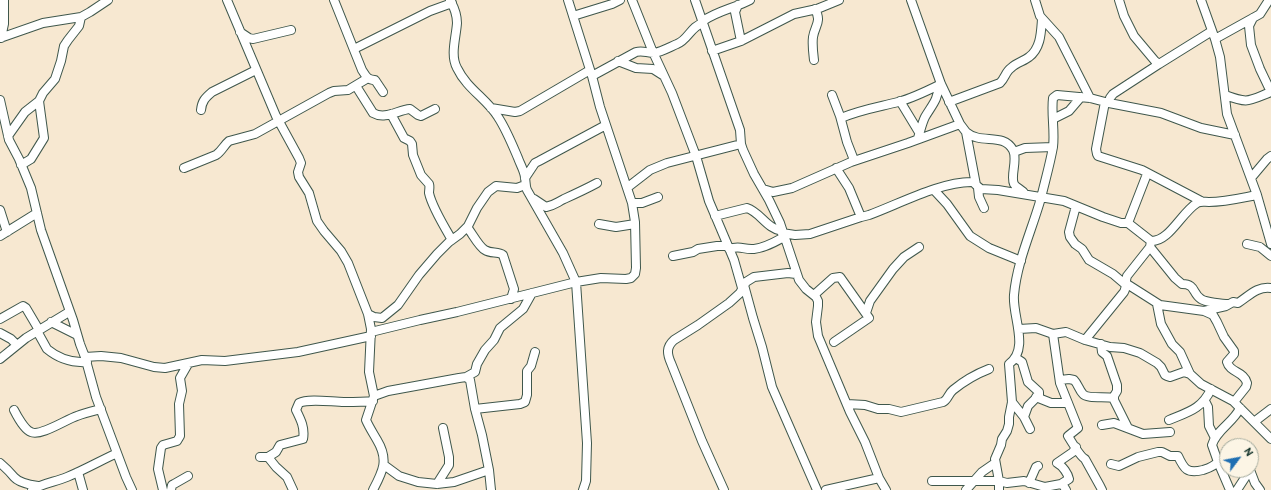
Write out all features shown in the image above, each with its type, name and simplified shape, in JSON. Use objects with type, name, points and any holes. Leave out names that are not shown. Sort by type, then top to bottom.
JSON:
[{"type":"street","points":[[0,38],[4,24],[4,0]]},
{"type":"street","points":[[0,38],[43,23],[81,17],[108,0]]},
{"type":"street","points":[[227,0],[279,122],[301,163],[298,172],[299,177],[309,193],[317,221],[341,251],[348,263],[368,314],[371,332],[369,372],[373,398],[366,420],[383,451],[384,466],[377,488]]},
{"type":"street","points":[[0,319],[23,306],[26,308],[47,350],[60,358],[71,362],[101,356],[121,358],[160,368],[174,367],[202,360],[225,361],[298,352],[371,332],[576,282],[600,278],[626,279],[633,277],[636,268],[635,224],[632,203],[628,187],[600,107],[568,0]]},
{"type":"street","points":[[573,16],[612,4],[620,0]]},
{"type":"street","points":[[632,0],[672,93],[696,156],[709,201],[743,286],[762,347],[772,387],[817,490]]},
{"type":"street","points":[[696,0],[740,130],[741,144],[754,174],[769,200],[783,233],[796,274],[802,285],[816,297],[818,306],[816,322],[818,336],[865,442],[879,478],[886,490]]},
{"type":"street","points":[[491,108],[510,112],[520,111],[591,73],[639,51],[654,53],[680,44],[696,26],[722,11],[750,0]]},
{"type":"street","points":[[712,51],[741,41],[794,14],[815,9],[839,0]]},
{"type":"street","points":[[911,0],[940,84],[960,124],[972,137],[1005,142],[1008,144],[1015,155],[1013,182],[1016,187],[1024,192],[1024,194]]},
{"type":"street","points":[[1035,0],[1040,16],[1054,30],[1090,98]]},
{"type":"street","points":[[1119,0],[1124,16],[1134,36],[1155,62],[1159,64]]},
{"type":"street","points":[[1201,0],[1220,57],[1227,114],[1257,195],[1271,244]]},
{"type":"street","points":[[1215,39],[1260,14],[1269,0]]},
{"type":"street","points":[[337,1],[362,70],[368,78],[374,80],[383,92]]},
{"type":"street","points":[[354,49],[451,1],[456,13],[457,22],[454,48],[456,67],[463,79],[498,116],[532,198],[563,254],[576,282],[587,443],[586,481],[583,490]]},
{"type":"street","points":[[738,5],[735,12],[741,41]]},
{"type":"street","points":[[814,60],[813,35],[818,23],[818,16],[815,9]]},
{"type":"street","points":[[8,136],[28,109],[39,101],[43,93],[55,79],[64,46],[79,26],[81,17]]},
{"type":"street","points":[[1225,95],[1250,101],[1271,93],[1251,45],[1249,26],[1253,18]]},
{"type":"street","points":[[949,102],[1000,83],[1005,78],[1009,69],[1034,52],[1039,43],[1042,19]]},
{"type":"street","points":[[240,32],[253,39],[291,30]]},
{"type":"street","points":[[1212,31],[1113,94],[1107,103],[1096,149],[1097,154],[1098,156],[1142,170],[1147,174],[1152,175],[1201,201],[1208,202],[1257,195]]},
{"type":"street","points":[[618,61],[636,68],[653,69],[664,76]]},
{"type":"street","points":[[201,110],[202,102],[205,97],[256,70]]},
{"type":"street","points":[[184,168],[216,155],[229,141],[255,134],[329,93],[348,90],[368,78]]},
{"type":"street","points":[[841,118],[918,95],[940,84]]},
{"type":"street","points":[[919,136],[925,118],[934,105],[940,84]]},
{"type":"street","points":[[356,86],[373,113],[378,116],[410,109],[421,116],[435,110]]},
{"type":"street","points":[[832,95],[854,160]]},
{"type":"street","points":[[999,490],[995,459],[1002,439],[1007,431],[1012,402],[1009,364],[1016,358],[1019,341],[1019,329],[1014,302],[1020,261],[1041,197],[1052,147],[1054,96],[1090,98],[1107,103],[1161,113],[1200,128],[1235,135]]},
{"type":"street","points":[[1053,119],[1069,111],[1081,97]]},
{"type":"street","points":[[0,100],[9,140],[31,188],[41,230],[86,359],[101,409],[132,490]]},
{"type":"street","points":[[21,165],[31,159],[44,138],[39,101]]},
{"type":"street","points":[[900,101],[919,136]]},
{"type":"street","points":[[391,114],[404,138],[412,144],[413,155],[422,176],[429,184],[429,192],[436,211],[442,225],[452,240]]},
{"type":"street","points":[[763,189],[770,192],[777,192],[792,188],[854,160],[908,143],[919,136],[960,124]]},
{"type":"street","points":[[371,332],[382,318],[398,305],[426,267],[467,227],[484,196],[492,188],[501,186],[517,188],[525,181],[535,163],[539,160],[606,125]]},
{"type":"street","points":[[966,132],[979,197],[984,208]]},
{"type":"street","points":[[628,187],[650,170],[667,163],[741,144]]},
{"type":"street","points":[[1014,152],[1025,148],[1052,147]]},
{"type":"street","points":[[1251,178],[1271,156]]},
{"type":"street","points":[[836,168],[849,188],[861,217]]},
{"type":"street","points":[[1128,223],[1147,174]]},
{"type":"street","points":[[715,216],[747,208],[772,227],[783,233],[795,235],[810,234],[870,215],[919,194],[957,183],[973,182],[981,189],[998,190],[1064,201],[1103,217],[1121,223],[1128,223],[1150,244],[1176,278],[1182,284],[1187,284],[1192,287],[1200,299],[1207,302],[1229,304]]},
{"type":"street","points":[[532,198],[546,207],[556,204],[597,183]]},
{"type":"street","points":[[934,190],[947,204],[970,236],[989,248],[1020,261]]},
{"type":"street","points":[[769,200],[777,192]]},
{"type":"street","points":[[632,203],[642,203],[658,197]]},
{"type":"street","points":[[1085,340],[1124,292],[1127,284],[1127,276],[1150,244],[1161,240],[1166,236],[1182,216],[1201,201]]},
{"type":"street","points":[[1076,206],[1069,232],[1070,237],[1075,244],[1082,249],[1088,260],[1113,274],[1157,304],[1204,312],[1213,315],[1224,337],[1234,351],[1234,354],[1227,362],[1228,365],[1230,368],[1242,375],[1247,383],[1237,405],[1235,416],[1215,438],[1212,445],[1230,490]]},
{"type":"street","points":[[0,210],[4,234],[37,213]]},
{"type":"street","points":[[599,224],[616,227],[635,224]]},
{"type":"street","points":[[467,227],[484,250],[503,255],[511,283],[514,287],[511,299]]},
{"type":"street","points":[[673,256],[693,252],[698,249],[718,246],[728,248],[739,247],[756,249],[766,246],[783,233]]},
{"type":"street","points":[[1247,244],[1260,246],[1271,256]]},
{"type":"street","points":[[866,313],[870,301],[893,269],[904,256],[919,247]]},
{"type":"street","points":[[724,490],[670,363],[668,351],[670,344],[729,303],[740,292],[746,282],[754,277],[788,273],[796,274]]},
{"type":"street","points":[[814,295],[833,278],[840,277],[869,318],[834,342]]},
{"type":"street","points":[[1204,312],[1226,306],[1233,302],[1238,303],[1257,290],[1271,288]]},
{"type":"street","points":[[293,490],[287,477],[264,457],[276,452],[280,445],[303,439],[304,431],[302,422],[296,410],[299,403],[309,401],[345,402],[373,398],[388,391],[466,377],[474,372],[485,350],[494,340],[500,328],[524,309],[532,293]]},
{"type":"street","points":[[1157,304],[1161,324],[1172,344],[1180,352],[1190,374],[1196,380],[1237,405],[1271,439]]},
{"type":"street","points":[[0,358],[51,322],[69,312]]},
{"type":"street","points":[[368,314],[374,318],[382,318]]},
{"type":"street","points":[[51,322],[77,335]]},
{"type":"street","points":[[1019,329],[1036,328],[1053,334],[1066,332],[1085,340],[1140,353],[1161,366],[1167,376],[1170,377],[1184,372],[1190,374]]},
{"type":"street","points":[[0,333],[11,339],[17,345]]},
{"type":"street","points":[[1053,334],[1060,380],[1078,428],[1068,436],[1090,466],[1102,490]]},
{"type":"street","points":[[1101,344],[1102,352],[1107,356],[1117,385],[1117,391],[1114,398],[1117,408],[1128,428]]},
{"type":"street","points":[[475,409],[520,404],[525,402],[527,371],[531,366],[535,352]]},
{"type":"street","points":[[1016,358],[1022,362],[1028,382],[1038,391],[1039,395],[1028,406],[1024,417]]},
{"type":"street","points":[[163,490],[158,469],[161,448],[163,445],[177,441],[180,436],[179,404],[182,391],[180,378],[188,364]]},
{"type":"street","points":[[847,404],[866,405],[878,409],[889,409],[901,412],[943,402],[946,401],[952,391],[969,379],[989,369]]},
{"type":"street","points":[[466,377],[470,380],[472,386],[475,409],[482,434],[489,470],[490,490]]},
{"type":"street","points":[[1060,380],[1074,380],[1083,395],[1087,397],[1107,396],[1114,398]]},
{"type":"street","points":[[1169,420],[1193,409],[1205,401],[1211,389]]},
{"type":"street","points":[[1036,397],[1051,403],[1068,403]]},
{"type":"street","points":[[1205,401],[1208,407],[1209,426],[1215,438]]},
{"type":"street","points":[[1012,402],[1024,417],[1030,429]]},
{"type":"street","points":[[14,410],[27,429],[30,432],[35,433],[44,431],[76,416],[101,409]]},
{"type":"street","points":[[1254,422],[1271,409]]},
{"type":"street","points":[[1102,425],[1114,423],[1143,434],[1170,432]]},
{"type":"street","points":[[437,484],[448,466],[449,457],[443,428]]},
{"type":"street","points":[[932,481],[999,481],[1007,483],[1024,481],[1045,487],[1064,487],[1068,480],[1068,476],[1057,463],[1073,452],[1076,447]]},
{"type":"street","points":[[1111,464],[1119,466],[1138,457],[1162,452],[1170,456],[1178,456],[1181,463],[1191,472],[1213,467],[1218,462]]},
{"type":"street","points":[[0,463],[9,470],[14,478],[35,488],[42,484],[48,484],[78,472],[117,453]]},
{"type":"street","points":[[966,490],[982,472],[995,463]]},
{"type":"street","points":[[384,466],[399,476],[418,482],[437,484],[454,482],[489,470]]},
{"type":"street","points":[[1029,483],[1034,469],[1038,466]]},
{"type":"street","points":[[78,472],[83,490]]},
{"type":"street","points":[[172,490],[172,485],[188,476]]},
{"type":"street","points":[[826,490],[879,478]]},
{"type":"street","points":[[1236,490],[1245,478]]},
{"type":"street","points":[[1254,478],[1260,490]]}]
